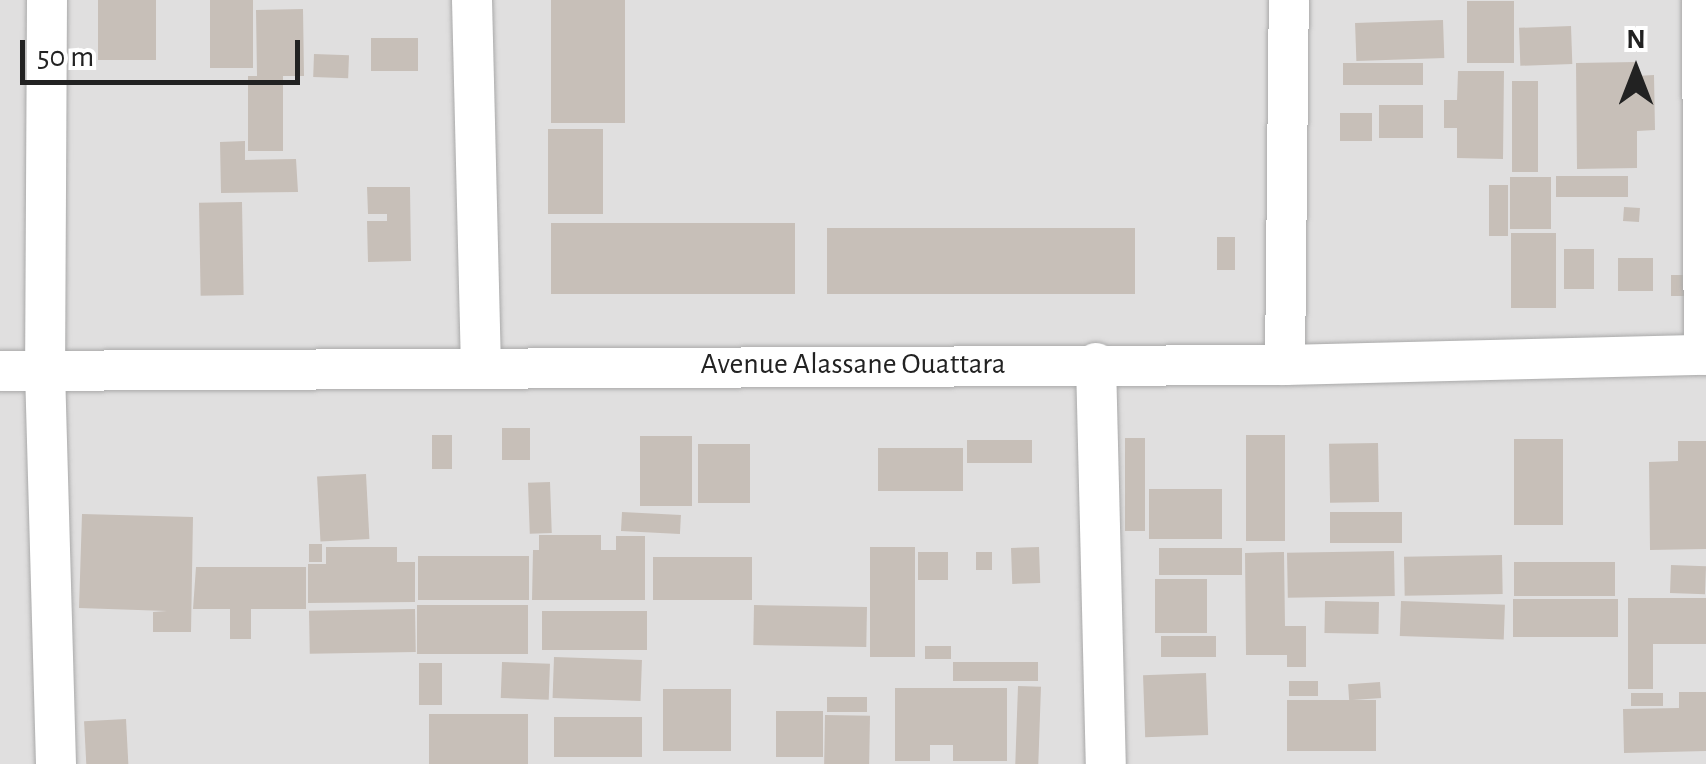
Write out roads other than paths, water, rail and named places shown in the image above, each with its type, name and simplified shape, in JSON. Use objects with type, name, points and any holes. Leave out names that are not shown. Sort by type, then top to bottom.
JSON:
[{"type":"street","points":[[47,0],[45,370],[56,764]]},
{"type":"street","points":[[472,0],[481,366]]},
{"type":"street","points":[[1285,364],[1290,0]]},
{"type":"street","points":[[1702,0],[1705,355]]},
{"type":"street","name":"Avenue Alassane Ouattara","points":[[0,371],[1285,364],[1705,355]]},
{"type":"street","points":[[1096,363],[1106,764]]}]
